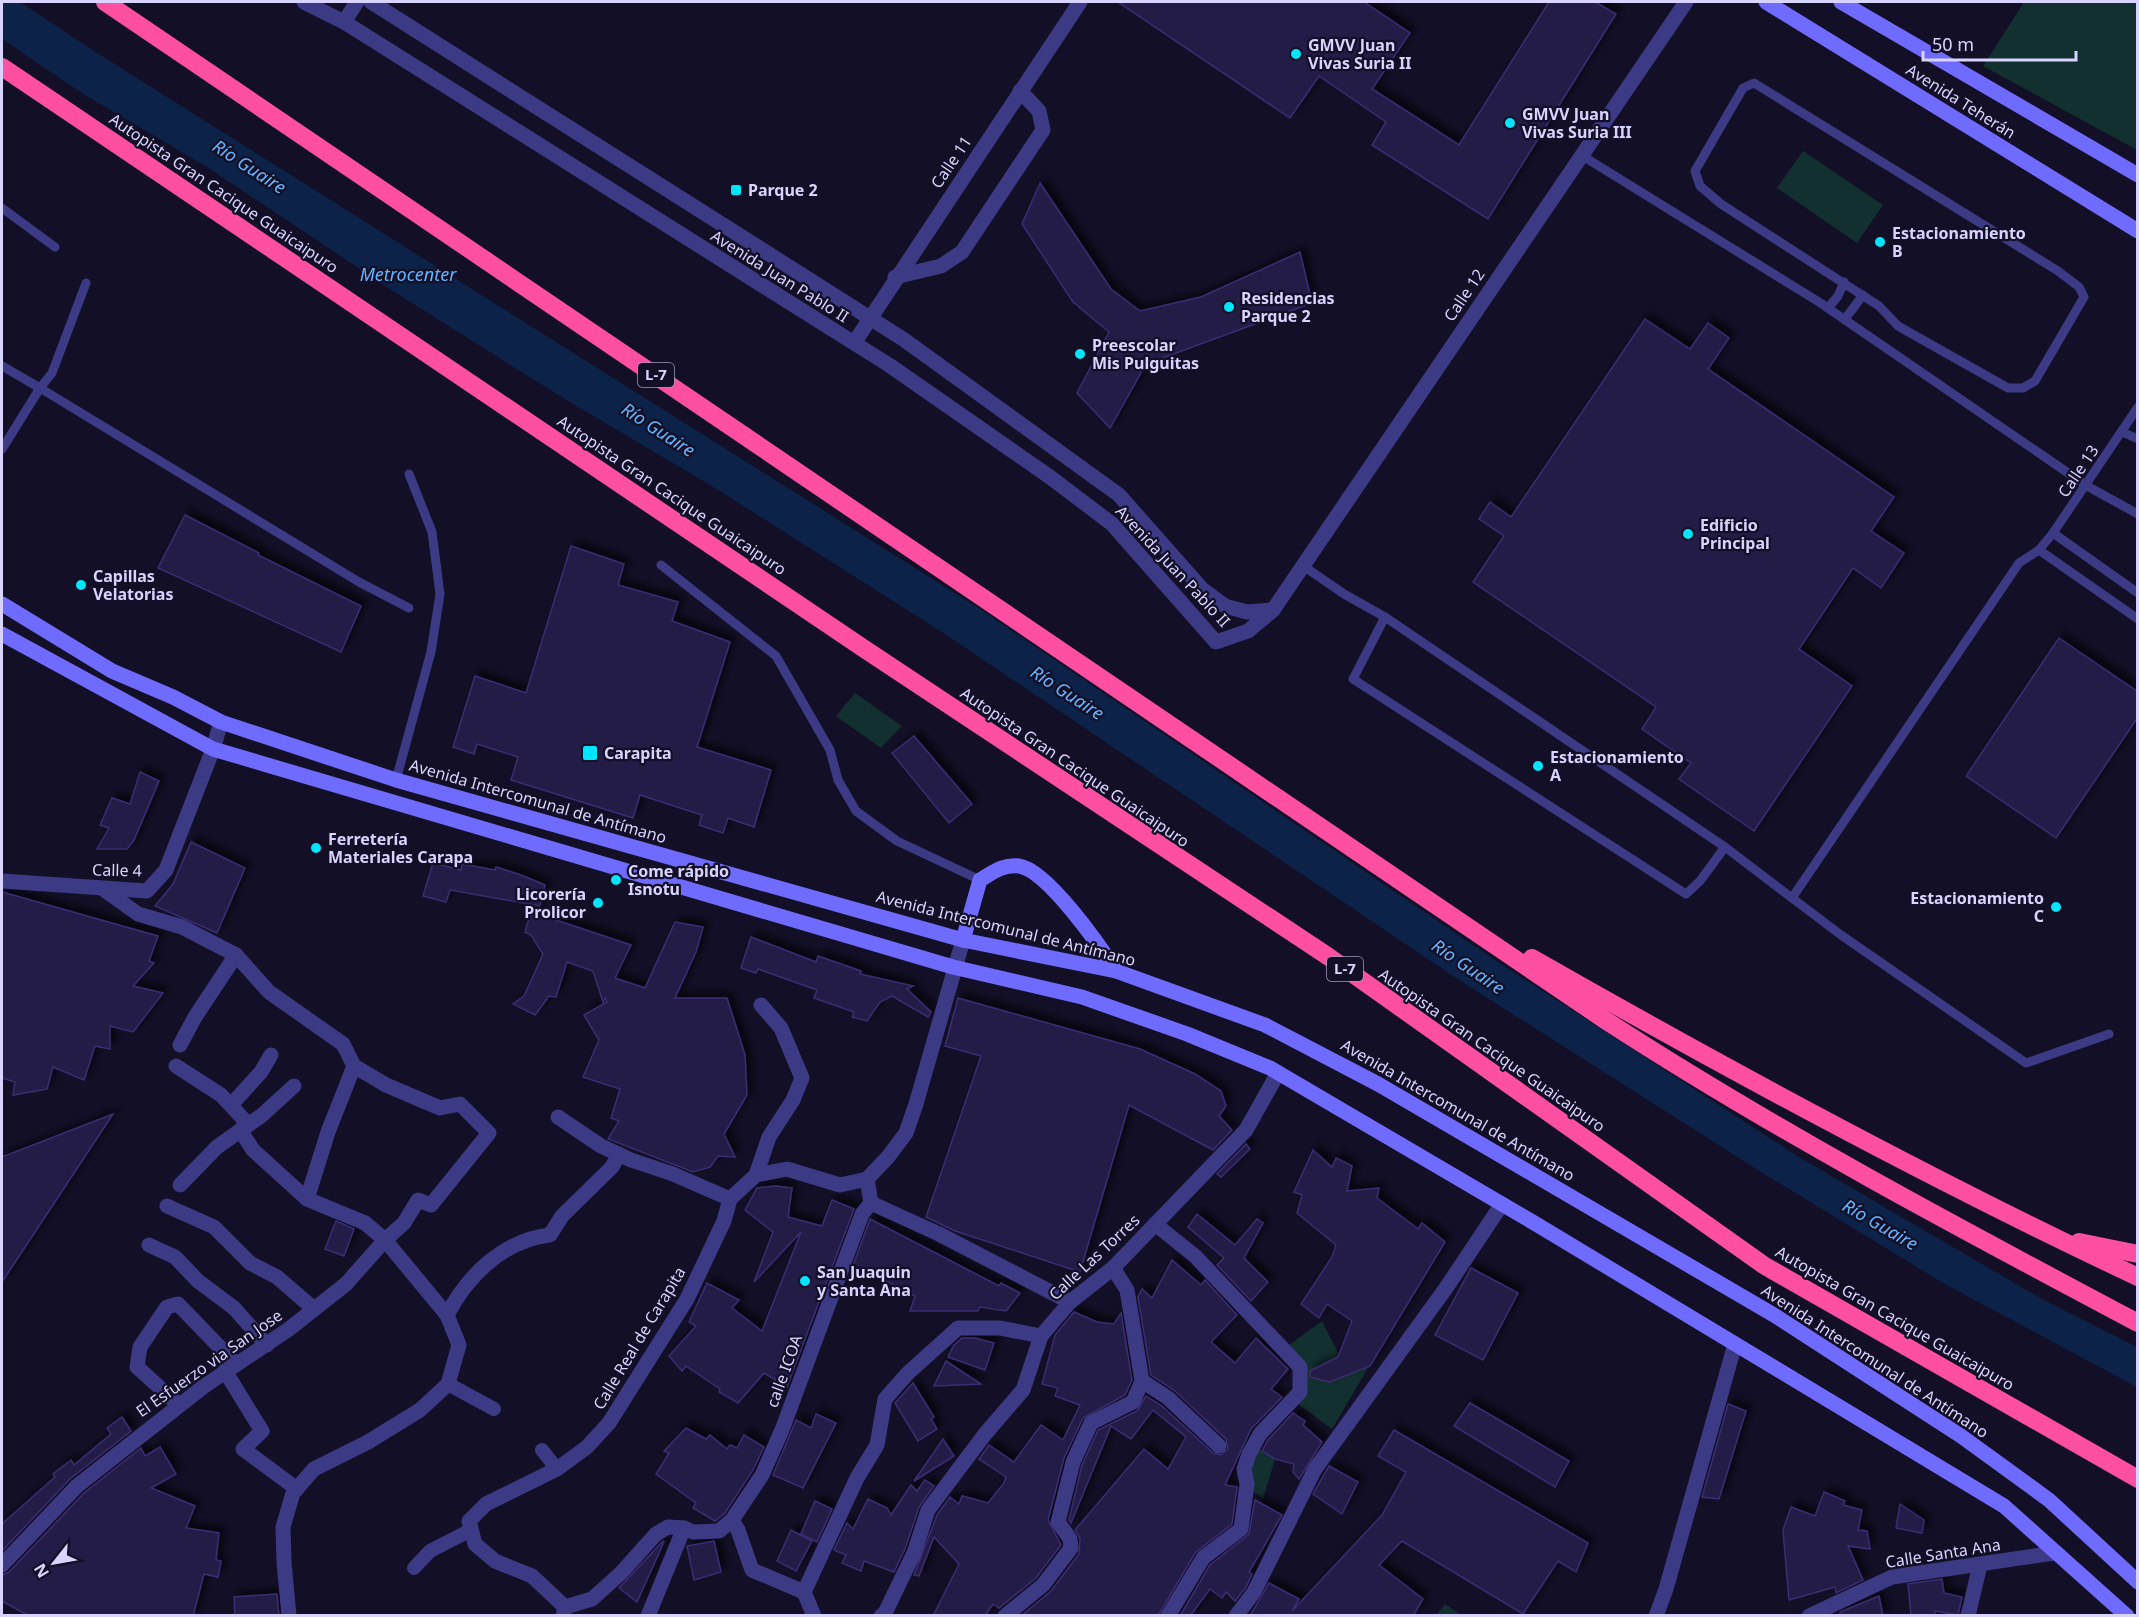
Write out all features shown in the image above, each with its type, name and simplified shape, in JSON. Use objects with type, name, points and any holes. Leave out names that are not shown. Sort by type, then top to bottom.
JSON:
[{"type":"highway","name":"L-7","points":[[105,2],[1198,741],[1400,883],[1700,1081],[1924,1209],[2138,1323]]},
{"type":"highway","name":"Autopista Gran Cacique Guaicaipuro","points":[[2,67],[884,662],[1329,957],[1765,1266],[2138,1479]]},
{"type":"highway","points":[[1400,883],[1706,1057],[2050,1236],[2138,1277]]},
{"type":"highway","points":[[2050,1236],[2138,1254]]},
{"type":"main road","name":"Avenida Teherán","points":[[1766,2],[2138,231]]},
{"type":"main road","name":"Avenida Teherán","points":[[1841,2],[2138,175]]},
{"type":"main road","name":"Avenida Intercomunal de Antímano","points":[[2,604],[112,671],[173,697],[221,722],[396,780],[963,940],[1116,971],[1265,1025],[1378,1084],[1774,1315],[1961,1436],[2049,1500],[2138,1582]]},
{"type":"main road","points":[[2,634],[213,749],[954,968],[1054,989],[1111,1006],[1278,1073],[1502,1204],[2004,1506],[2127,1616]]},
{"type":"main road","points":[[963,940],[980,880],[1002,867],[1017,866],[1030,869],[1042,877],[1092,934],[1116,971]]},
{"type":"main road","points":[[2049,1500],[2138,1571]]},
{"type":"street","name":"Avenida Juan Pablo II","points":[[304,2],[344,22],[854,343],[1050,477],[1112,524],[1216,642],[1248,631],[1273,610]]},
{"type":"street","points":[[344,22],[357,2]]},
{"type":"street","name":"Avenida Juan Pablo II","points":[[371,2],[871,317],[1119,495],[1202,589],[1225,606],[1247,612],[1273,610]]},
{"type":"street","name":"Calle 11","points":[[854,343],[895,277],[1080,2]]},
{"type":"street","name":"Calle 12","points":[[1273,610],[1686,2]]},
{"type":"street","points":[[895,277],[941,266],[962,252],[1043,130],[1039,111],[1020,91]]},
{"type":"street","points":[[213,749],[221,722]]},
{"type":"street","name":"Calle 4","points":[[2,881],[147,891],[166,870],[213,749]]},
{"type":"street","points":[[103,889],[138,914],[182,927],[236,955],[269,992],[343,1044],[354,1066],[328,1132],[307,1199]]},
{"type":"street","points":[[756,1175],[787,1169],[840,1185],[867,1179],[888,1157],[906,1133],[963,940]]},
{"type":"street","points":[[180,1046],[195,1017],[236,955]]},
{"type":"street","points":[[756,1175],[770,1137],[793,1100],[802,1078],[781,1028],[761,1005]]},
{"type":"street","points":[[231,1105],[261,1072],[271,1055]]},
{"type":"street","points":[[176,1066],[221,1095],[231,1105],[244,1127],[253,1150],[307,1199],[365,1222],[385,1240],[447,1315],[459,1345],[448,1384],[420,1410],[368,1442],[314,1469],[292,1493],[284,1527],[284,1563],[289,1616]]},
{"type":"street","name":"El Esfuerzo via San Jose","points":[[2,1564],[77,1486],[179,1405],[231,1367],[267,1346],[346,1284],[385,1240],[404,1223],[418,1200],[430,1205],[443,1192],[489,1133],[460,1104],[440,1108],[386,1085],[354,1066]]},
{"type":"street","name":"Calle Las Torres","points":[[1041,1335],[1070,1302],[1113,1268],[1246,1130],[1278,1073]]},
{"type":"street","points":[[180,1185],[217,1147],[294,1086]]},
{"type":"street","points":[[558,1117],[601,1146],[730,1199]]},
{"type":"street","points":[[447,1315],[454,1301],[492,1257],[531,1237],[550,1235],[562,1216],[612,1167],[619,1154]]},
{"type":"street","name":"Calle Real de Carapita","points":[[471,1530],[470,1521],[486,1504],[557,1469],[587,1447],[609,1423],[687,1299],[724,1221],[730,1199],[756,1175]]},
{"type":"street","points":[[867,1179],[871,1203],[939,1233],[1070,1302]]},
{"type":"street","name":"calle ICOA","points":[[732,1520],[762,1476],[782,1430],[862,1214],[871,1203]]},
{"type":"street","points":[[1236,1616],[1254,1593],[1316,1468],[1446,1288],[1502,1204]]},
{"type":"street","points":[[167,1206],[214,1227],[250,1263],[277,1277],[314,1309]]},
{"type":"street","points":[[1155,1224],[1195,1256],[1300,1367],[1300,1392],[1260,1434],[1249,1454],[1244,1469],[1247,1484],[1241,1529],[1203,1558],[1168,1616]]},
{"type":"street","points":[[149,1245],[175,1257],[198,1281],[234,1308],[267,1346]]},
{"type":"street","points":[[1005,1616],[1043,1586],[1071,1548],[1070,1539],[1058,1522],[1073,1462],[1091,1423],[1133,1402],[1142,1381],[1127,1290],[1113,1268]]},
{"type":"street","points":[[179,1405],[137,1367],[140,1347],[167,1307],[178,1304],[231,1367],[262,1431],[243,1449],[297,1489]]},
{"type":"street","points":[[804,1592],[857,1478],[877,1445],[885,1399],[908,1373],[958,1328],[1000,1328],[1041,1335],[1023,1390],[964,1460],[928,1510],[914,1553],[881,1616]]},
{"type":"street","points":[[1656,1616],[1666,1589],[1735,1344]]},
{"type":"street","points":[[1142,1381],[1168,1398],[1220,1446]]},
{"type":"street","points":[[448,1384],[494,1409]]},
{"type":"street","points":[[542,1450],[557,1469]]},
{"type":"street","points":[[414,1568],[430,1551],[471,1530],[475,1544],[481,1550],[495,1561],[532,1575],[564,1611],[592,1599],[621,1573],[656,1534],[668,1527],[684,1528],[693,1532],[719,1531],[732,1520],[738,1530],[752,1570],[804,1592],[814,1616]]},
{"type":"street","points":[[648,1616],[684,1528]]},
{"type":"street","name":"Calle Santa Ana","points":[[1809,1616],[1892,1577],[2054,1553]]},
{"type":"street","points":[[1968,1616],[1980,1565]]},
{"type":"lane","points":[[1754,83],[2058,271],[2079,287],[2084,297],[2035,381],[2023,388],[2008,388],[1898,326],[1879,306],[1844,282],[1720,204],[1700,186],[1695,171],[1743,88],[1754,83]]},
{"type":"lane","points":[[1581,155],[1828,308],[2087,486],[2138,514]]},
{"type":"lane","points":[[2,208],[55,248]]},
{"type":"lane","points":[[1828,308],[1838,296],[1844,282]]},
{"type":"lane","points":[[2,449],[52,373],[86,283]]},
{"type":"lane","points":[[1845,319],[1863,296]]},
{"type":"lane","points":[[2,366],[359,582],[409,608]]},
{"type":"lane","name":"Calle 13","points":[[1792,898],[2019,563],[2039,550],[2053,533],[2087,486],[2138,407]]},
{"type":"lane","points":[[2122,432],[2138,439]]},
{"type":"lane","points":[[396,780],[430,652],[440,594],[432,532],[408,474]]},
{"type":"lane","points":[[2053,533],[2138,593]]},
{"type":"lane","points":[[2039,550],[2138,619]]},
{"type":"lane","points":[[661,565],[776,656],[830,750],[838,780],[856,812],[897,840],[980,880]]},
{"type":"lane","points":[[1302,565],[1344,594],[1385,617],[1725,847],[1841,935],[2026,1063],[2109,1034]]},
{"type":"lane","points":[[1385,617],[1353,679],[1686,894],[1700,880],[1725,847]]},
{"type":"green space","points":[[2024,2],[2137,2],[2137,150],[1983,66]]},
{"type":"green space","points":[[1803,151],[1883,205],[1857,243],[1777,188]]},
{"type":"green space","points":[[855,693],[902,726],[881,748],[836,716]]},
{"type":"green space","points":[[1322,1321],[1339,1355],[1368,1368],[1332,1429],[1295,1402],[1300,1392],[1289,1345]],"holes":[[[1339,1356],[1350,1374],[1331,1382],[1318,1379],[1313,1370]]]},
{"type":"green space","points":[[1254,1446],[1275,1459],[1263,1499],[1243,1483]]},
{"type":"green space","points":[[1445,1604],[1461,1615],[1437,1615]]},
{"type":"water","name":"Metrocenter","points":[[2,2],[20,2],[980,609],[1498,962],[1799,1157],[2040,1298],[2137,1347],[2137,1387],[1943,1283],[1761,1172],[1459,980],[945,634],[715,488],[563,398],[393,291],[207,167],[80,92],[2,39]]},
{"type":"building","points":[[1118,2],[1364,2],[1410,33],[1372,89],[1459,145],[1549,2],[1595,2],[1616,14],[1488,219],[1372,145],[1386,122],[1319,76],[1290,118]]},
{"type":"building","name":"Residencias Parque 2","points":[[1040,183],[1111,289],[1140,311],[1201,297],[1300,252],[1312,303],[1146,364],[1110,428],[1077,393],[1109,332],[1073,302],[1022,224]]},
{"type":"building","name":"Edificio Principal","points":[[1645,319],[1690,349],[1708,323],[1729,338],[1708,369],[1894,497],[1871,531],[1904,553],[1881,588],[1853,568],[1799,649],[1852,686],[1754,831],[1679,779],[1691,763],[1642,729],[1656,707],[1473,582],[1504,536],[1479,519],[1490,502],[1511,517]]},
{"type":"building","points":[[185,515],[259,553],[258,555],[361,606],[341,652],[158,568]]},
{"type":"building","points":[[571,546],[624,564],[618,585],[678,602],[672,621],[730,642],[697,747],[771,770],[754,827],[728,818],[723,833],[699,825],[702,815],[640,795],[633,818],[511,780],[518,757],[477,744],[474,754],[453,747],[475,676],[526,693]]},
{"type":"building","points":[[2059,638],[2138,692],[2138,717],[2056,838],[1966,776]]},
{"type":"building","points":[[914,736],[972,804],[949,823],[892,753]]},
{"type":"building","points":[[140,772],[159,781],[134,840],[127,849],[97,849],[109,828],[100,825],[112,798],[130,804]]},
{"type":"building","points":[[191,842],[245,868],[217,933],[155,906],[173,884]]},
{"type":"building","points":[[433,863],[461,870],[462,864],[495,870],[496,867],[521,875],[545,885],[540,906],[450,890],[446,902],[423,896]]},
{"type":"building","points":[[2,892],[158,936],[149,961],[154,963],[133,986],[163,993],[133,1032],[110,1026],[110,1049],[95,1046],[84,1080],[53,1067],[47,1089],[13,1095],[15,1082],[2,1078]]},
{"type":"building","points":[[530,915],[547,917],[631,945],[615,978],[645,988],[675,922],[703,927],[696,952],[675,998],[727,998],[745,1055],[747,1095],[724,1134],[735,1157],[718,1156],[710,1167],[693,1172],[608,1139],[619,1121],[611,1118],[620,1089],[583,1077],[599,1040],[584,1015],[607,1002],[605,998],[603,1002],[593,971],[567,962],[556,997],[549,996],[535,1015],[513,1004],[524,996],[543,954],[531,935],[525,932]]},
{"type":"building","points":[[751,937],[816,962],[818,956],[861,971],[860,974],[913,986],[907,989],[931,1012],[928,1017],[892,996],[880,1002],[867,1021],[852,1017],[854,1012],[814,998],[817,990],[758,969],[756,973],[741,968]]},
{"type":"building","points":[[958,998],[1140,1049],[1195,1074],[1221,1091],[1226,1106],[1219,1116],[1232,1130],[1213,1150],[1129,1105],[1080,1272],[955,1231],[926,1217],[981,1056],[945,1046]]},
{"type":"building","points":[[113,1114],[2,1282],[2,1157]]},
{"type":"building","points":[[1246,1144],[1250,1149],[1221,1177],[1217,1174]]},
{"type":"building","points":[[1313,1150],[1332,1167],[1336,1158],[1352,1166],[1347,1191],[1379,1188],[1377,1198],[1418,1229],[1422,1223],[1445,1242],[1370,1366],[1330,1382],[1310,1377],[1310,1371],[1338,1357],[1352,1321],[1327,1304],[1319,1318],[1301,1304],[1332,1257],[1336,1245],[1297,1213],[1302,1195],[1294,1192]]},
{"type":"building","points":[[775,1186],[792,1188],[788,1217],[822,1226],[832,1200],[854,1209],[787,1387],[764,1373],[738,1403],[719,1392],[720,1389],[686,1366],[682,1371],[669,1356],[696,1326],[689,1322],[707,1283],[739,1300],[732,1308],[762,1331],[801,1232],[754,1282],[773,1232],[745,1210],[757,1188]]},
{"type":"building","points":[[1197,1214],[1235,1245],[1257,1219],[1263,1223],[1244,1258],[1268,1282],[1251,1301],[1217,1265],[1224,1258],[1188,1227]]},
{"type":"building","points":[[870,1219],[999,1286],[1001,1283],[1020,1293],[1006,1311],[980,1307],[978,1311],[910,1311],[915,1296],[884,1280],[851,1271]]},
{"type":"building","points":[[336,1221],[354,1229],[344,1256],[325,1249]]},
{"type":"building","points":[[1172,1260],[1201,1285],[1205,1280],[1237,1315],[1211,1342],[1235,1363],[1256,1338],[1288,1369],[1271,1389],[1282,1397],[1251,1429],[1225,1485],[1237,1487],[1232,1524],[1195,1553],[1158,1616],[1021,1616],[1051,1591],[1079,1554],[1080,1538],[1075,1530],[1144,1449],[1168,1469],[1186,1437],[1153,1410],[1131,1439],[1111,1426],[1071,1523],[1069,1520],[1082,1465],[1098,1430],[1137,1411],[1146,1396],[1162,1406],[1213,1453],[1221,1455],[1228,1449],[1226,1439],[1175,1391],[1151,1375],[1138,1297],[1142,1289],[1152,1298]]},
{"type":"building","points":[[1471,1268],[1518,1293],[1483,1360],[1435,1335]]},
{"type":"building","points":[[1074,1312],[1097,1322],[1114,1324],[1121,1313],[1132,1380],[1125,1395],[1083,1418],[1064,1458],[1048,1520],[1061,1545],[1036,1578],[999,1608],[993,1604],[985,1616],[933,1616],[959,1564],[934,1537],[919,1576],[914,1575],[937,1515],[950,1497],[959,1504],[962,1496],[988,1503],[1004,1483],[1006,1477],[979,1459],[989,1445],[1014,1462],[1041,1425],[1063,1440],[1080,1405],[1055,1396],[1058,1388],[1042,1384],[1055,1335]]},
{"type":"building","points":[[962,1338],[975,1338],[994,1343],[985,1370],[948,1357],[954,1345]]},
{"type":"building","points":[[946,1361],[981,1384],[934,1386]]},
{"type":"building","points":[[913,1383],[934,1417],[931,1419],[937,1429],[918,1441],[895,1403]]},
{"type":"building","points":[[1470,1403],[1569,1461],[1555,1487],[1454,1426]]},
{"type":"building","points":[[1728,1404],[1746,1411],[1719,1499],[1702,1497]]},
{"type":"building","points":[[1293,1413],[1305,1421],[1303,1425],[1322,1442],[1299,1479],[1293,1472],[1294,1464],[1275,1459],[1262,1451],[1268,1440]]},
{"type":"building","points":[[816,1414],[836,1423],[803,1488],[773,1475],[796,1420],[811,1428]]},
{"type":"building","points":[[122,1417],[131,1431],[70,1479],[2,1551],[2,1524],[55,1477],[53,1474],[71,1460],[74,1465],[111,1434],[107,1428]]},
{"type":"building","points":[[686,1428],[706,1439],[710,1435],[727,1449],[730,1445],[737,1448],[744,1435],[764,1447],[753,1470],[725,1513],[715,1521],[693,1508],[696,1503],[656,1474],[669,1453],[664,1451]]},
{"type":"building","points":[[1394,1430],[1588,1543],[1576,1572],[1558,1561],[1523,1614],[1402,1541],[1379,1565],[1423,1599],[1413,1616],[1250,1616],[1269,1583],[1299,1599],[1292,1611],[1382,1515],[1406,1472],[1378,1456]]},
{"type":"building","points":[[943,1439],[954,1456],[914,1481]]},
{"type":"building","points":[[160,1447],[176,1474],[151,1488],[195,1506],[186,1528],[219,1533],[216,1560],[221,1561],[218,1577],[204,1574],[193,1616],[29,1616],[2,1601],[2,1575],[9,1572],[84,1493],[141,1448],[145,1456]]},
{"type":"building","points":[[1329,1466],[1358,1482],[1342,1514],[1313,1494]]},
{"type":"building","points":[[925,1480],[934,1486],[919,1507],[905,1549],[894,1572],[864,1561],[861,1571],[842,1563],[846,1555],[834,1550],[847,1523],[853,1529],[868,1499],[887,1508],[891,1515],[911,1485],[917,1491]]},
{"type":"building","points":[[1824,1492],[1845,1501],[1843,1505],[1862,1510],[1858,1530],[1867,1531],[1870,1549],[1848,1546],[1863,1580],[1836,1593],[1835,1587],[1789,1600],[1783,1530],[1791,1507],[1815,1516]]},
{"type":"building","points":[[1255,1500],[1282,1515],[1249,1572],[1252,1574],[1246,1587],[1235,1601],[1226,1592],[1222,1598],[1210,1589],[1190,1616],[1180,1616],[1210,1565],[1249,1534]]},
{"type":"building","points":[[815,1501],[832,1509],[817,1542],[801,1534]]},
{"type":"building","points":[[1900,1504],[1924,1520],[1922,1533],[1896,1528]]},
{"type":"building","points":[[791,1530],[812,1541],[796,1571],[777,1561]]},
{"type":"building","points":[[714,1541],[721,1572],[694,1580],[687,1546]]},
{"type":"building","points":[[664,1542],[637,1602],[619,1588]]},
{"type":"building","points":[[1942,1579],[1944,1593],[1962,1597],[1958,1615],[1935,1611],[1935,1616],[1911,1616],[1908,1584]]},
{"type":"building","points":[[277,1594],[279,1616],[235,1616],[234,1597]]},
{"type":"building","points":[[1879,1596],[1883,1616],[1840,1616],[1840,1612]]},
{"type":"place","name":"GMVV Juan Vivas Suria II","points":[[1296,54]]},
{"type":"place","name":"GMVV Juan Vivas Suria III","points":[[1510,123]]},
{"type":"place","name":"Parque 2","points":[[736,190]]},
{"type":"place","name":"Estacionamiento B","points":[[1880,242]]},
{"type":"place","name":"Residencias Parque 2","points":[[1229,307]]},
{"type":"place","name":"Preescolar Mis Pulguitas","points":[[1080,354]]},
{"type":"place","name":"Edificio Principal","points":[[1688,534]]},
{"type":"place","name":"Capillas Velatorias","points":[[81,585]]},
{"type":"place","name":"Carapita","points":[[590,753]]},
{"type":"place","name":"Estacionamiento A","points":[[1538,766]]},
{"type":"place","name":"Ferretería Materiales Carapa","points":[[316,848]]},
{"type":"place","name":"Come rápido Isnotu","points":[[616,880]]},
{"type":"place","name":"Licorería Prolicor","points":[[598,903]]},
{"type":"place","name":"Estacionamiento C","points":[[2056,907]]},
{"type":"place","name":"San Juaquin y Santa Ana","points":[[805,1281]]},
{"type":"water label","name":"Río Guaire","points":[[249,167]]},
{"type":"water label","name":"Río Guaire","points":[[658,430]]},
{"type":"water label","name":"Río Guaire","points":[[1067,693]]},
{"type":"water label","name":"Río Guaire","points":[[1468,967]]},
{"type":"water label","name":"Río Guaire","points":[[1880,1225]]}]
